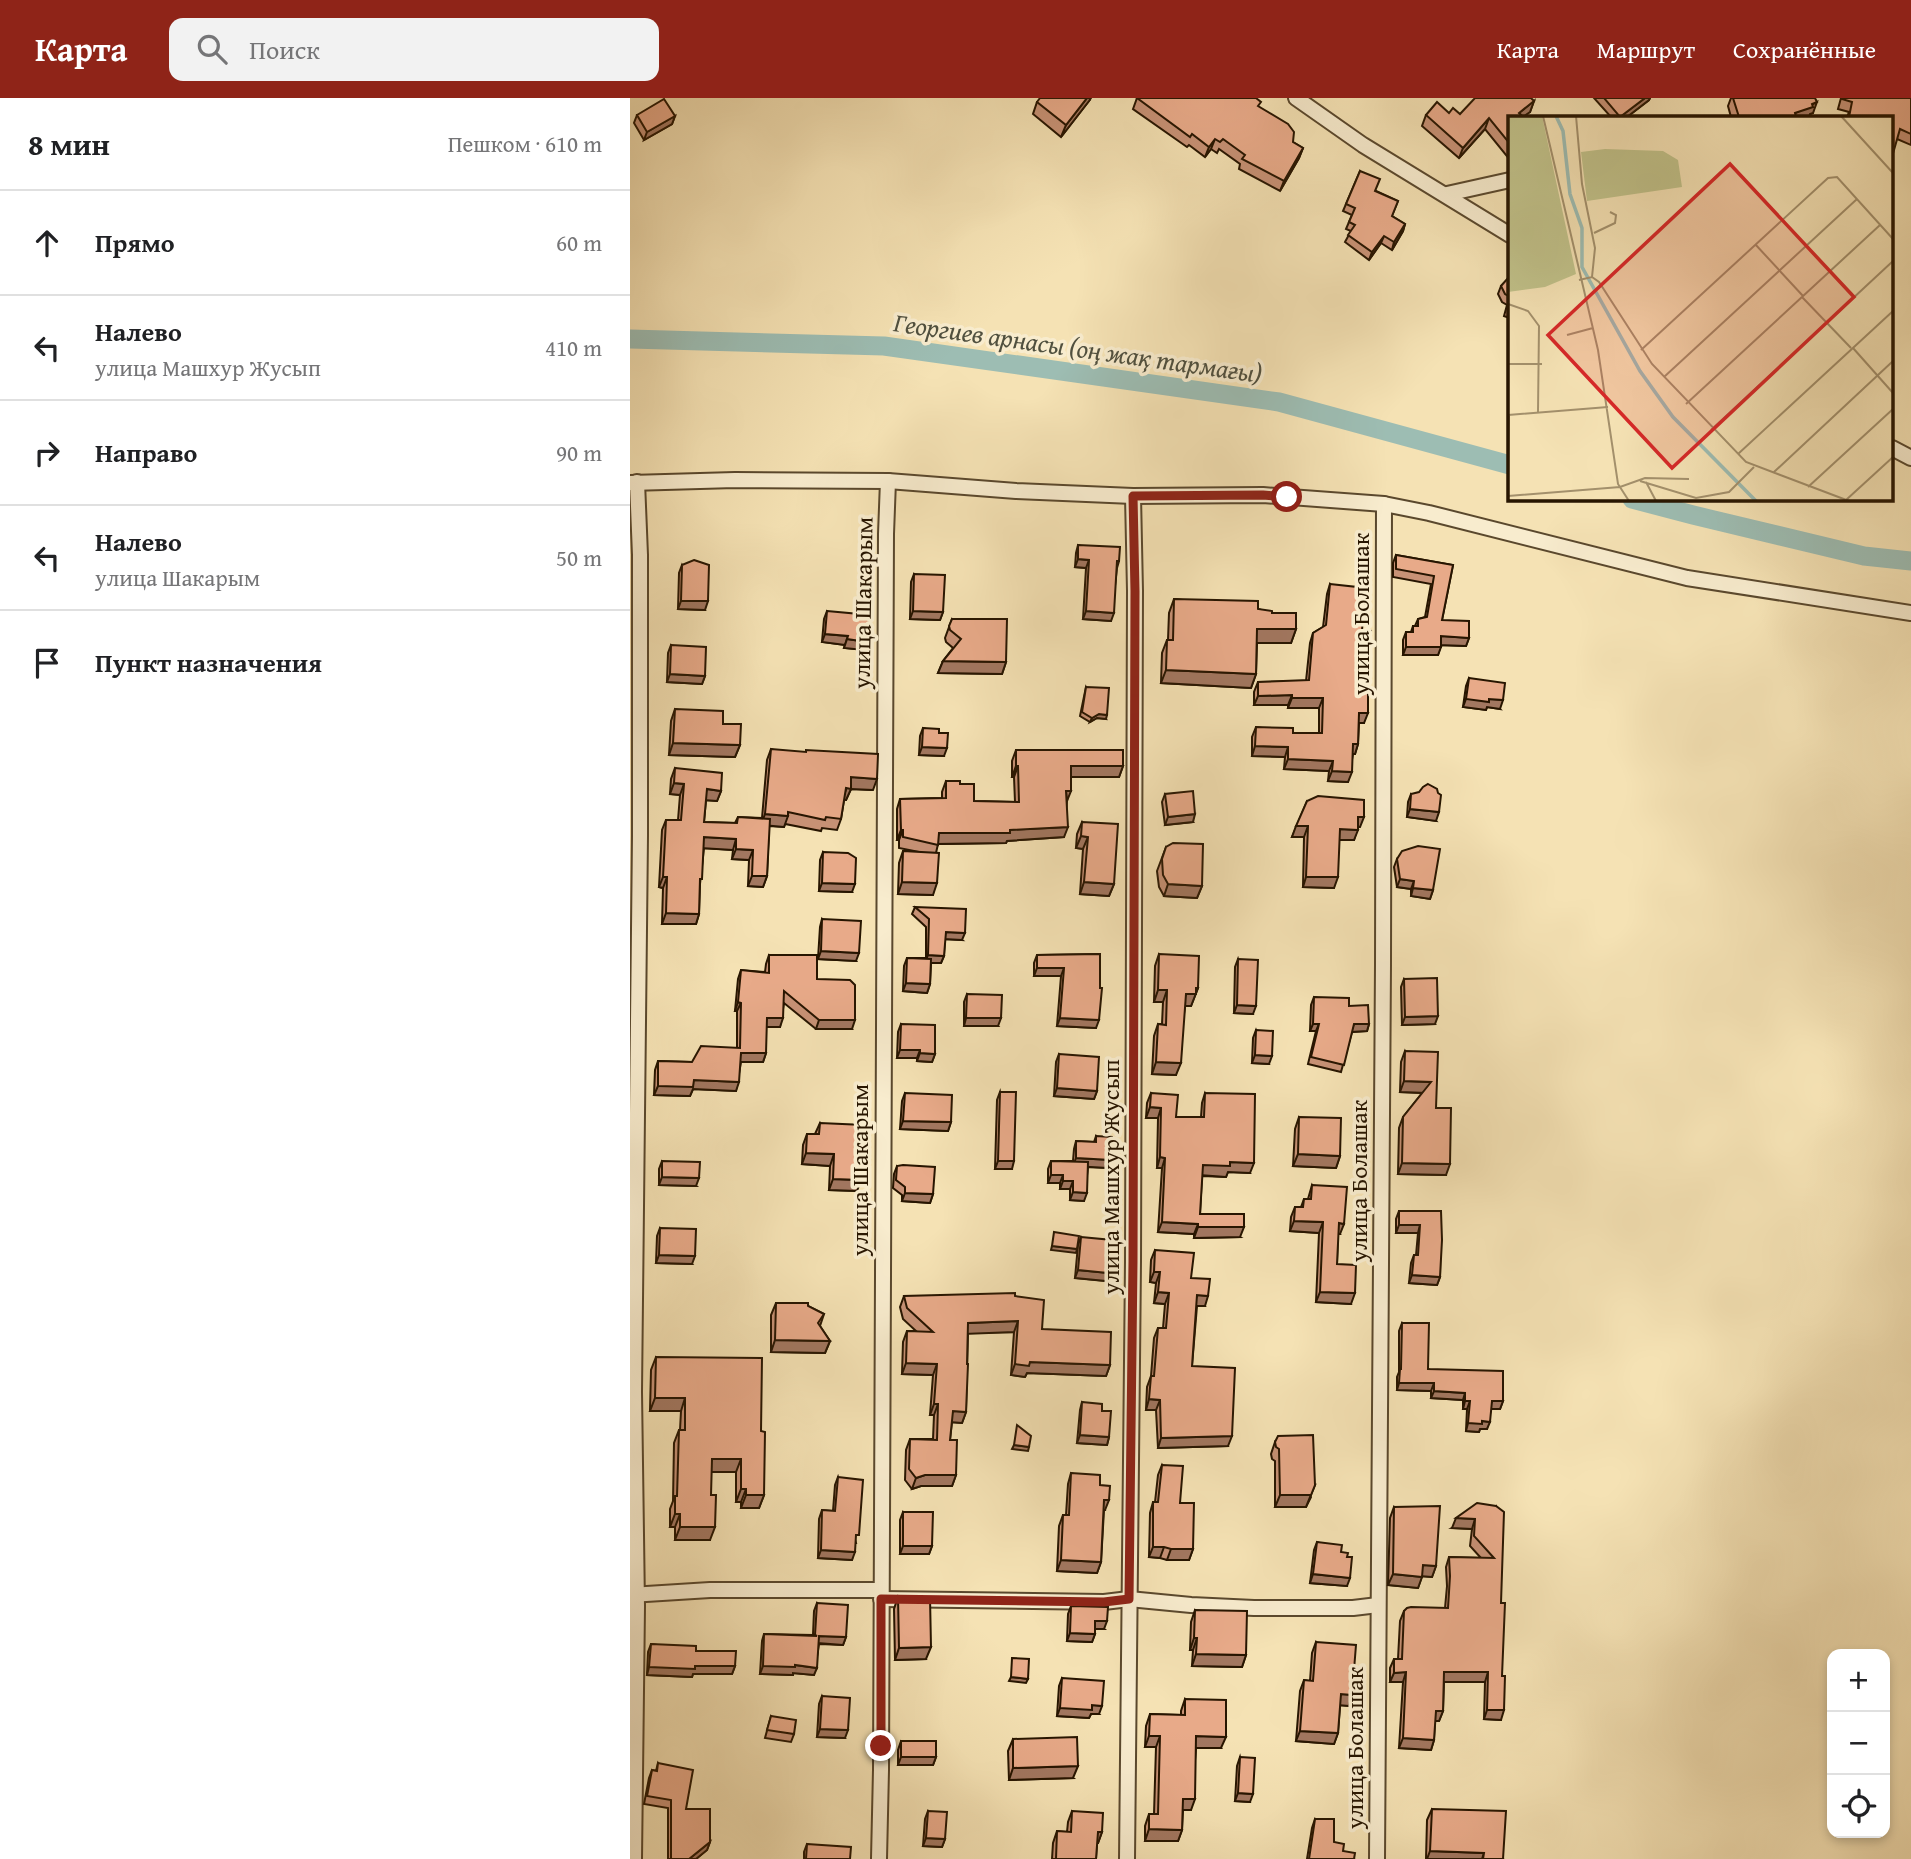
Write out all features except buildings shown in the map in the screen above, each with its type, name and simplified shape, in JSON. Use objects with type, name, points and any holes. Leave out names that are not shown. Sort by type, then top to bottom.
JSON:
[{"type":"street","points":[[1296,98],[1363,145],[1508,233]]},
{"type":"street","points":[[1447,194],[1508,180]]},
{"type":"street","points":[[1894,449],[1911,458]]},
{"type":"street","points":[[634,1859],[633,1595],[640,555],[633,483],[735,480],[888,481],[1016,491],[1133,496],[1263,495],[1384,504],[1687,578],[1911,613]]},
{"type":"street","name":"улица Шакарым","points":[[879,1859],[888,481]]},
{"type":"street","name":"улица Машхур Жусып","points":[[1127,1859],[1133,1262],[1133,496]]},
{"type":"street","name":"улица Болашак","points":[[1377,1859],[1384,504]]},
{"type":"street","points":[[633,1595],[710,1590],[1104,1602],[1129,1599],[1254,1608],[1353,1608],[1378,1605]]},
{"type":"waterway","name":"Георгиев арнасы (оң жақ тармағы)","points":[[630,339],[884,346],[1279,402],[1508,464]]},
{"type":"waterway","name":"Георгиев арнасы (оң жақ тармағы)","points":[[1636,500],[1864,556],[1911,561]]},
{"type":"route","points":[[881,1746],[881,1599],[1104,1602],[1129,1599],[1133,1262],[1133,496],[1287,497]]}]
